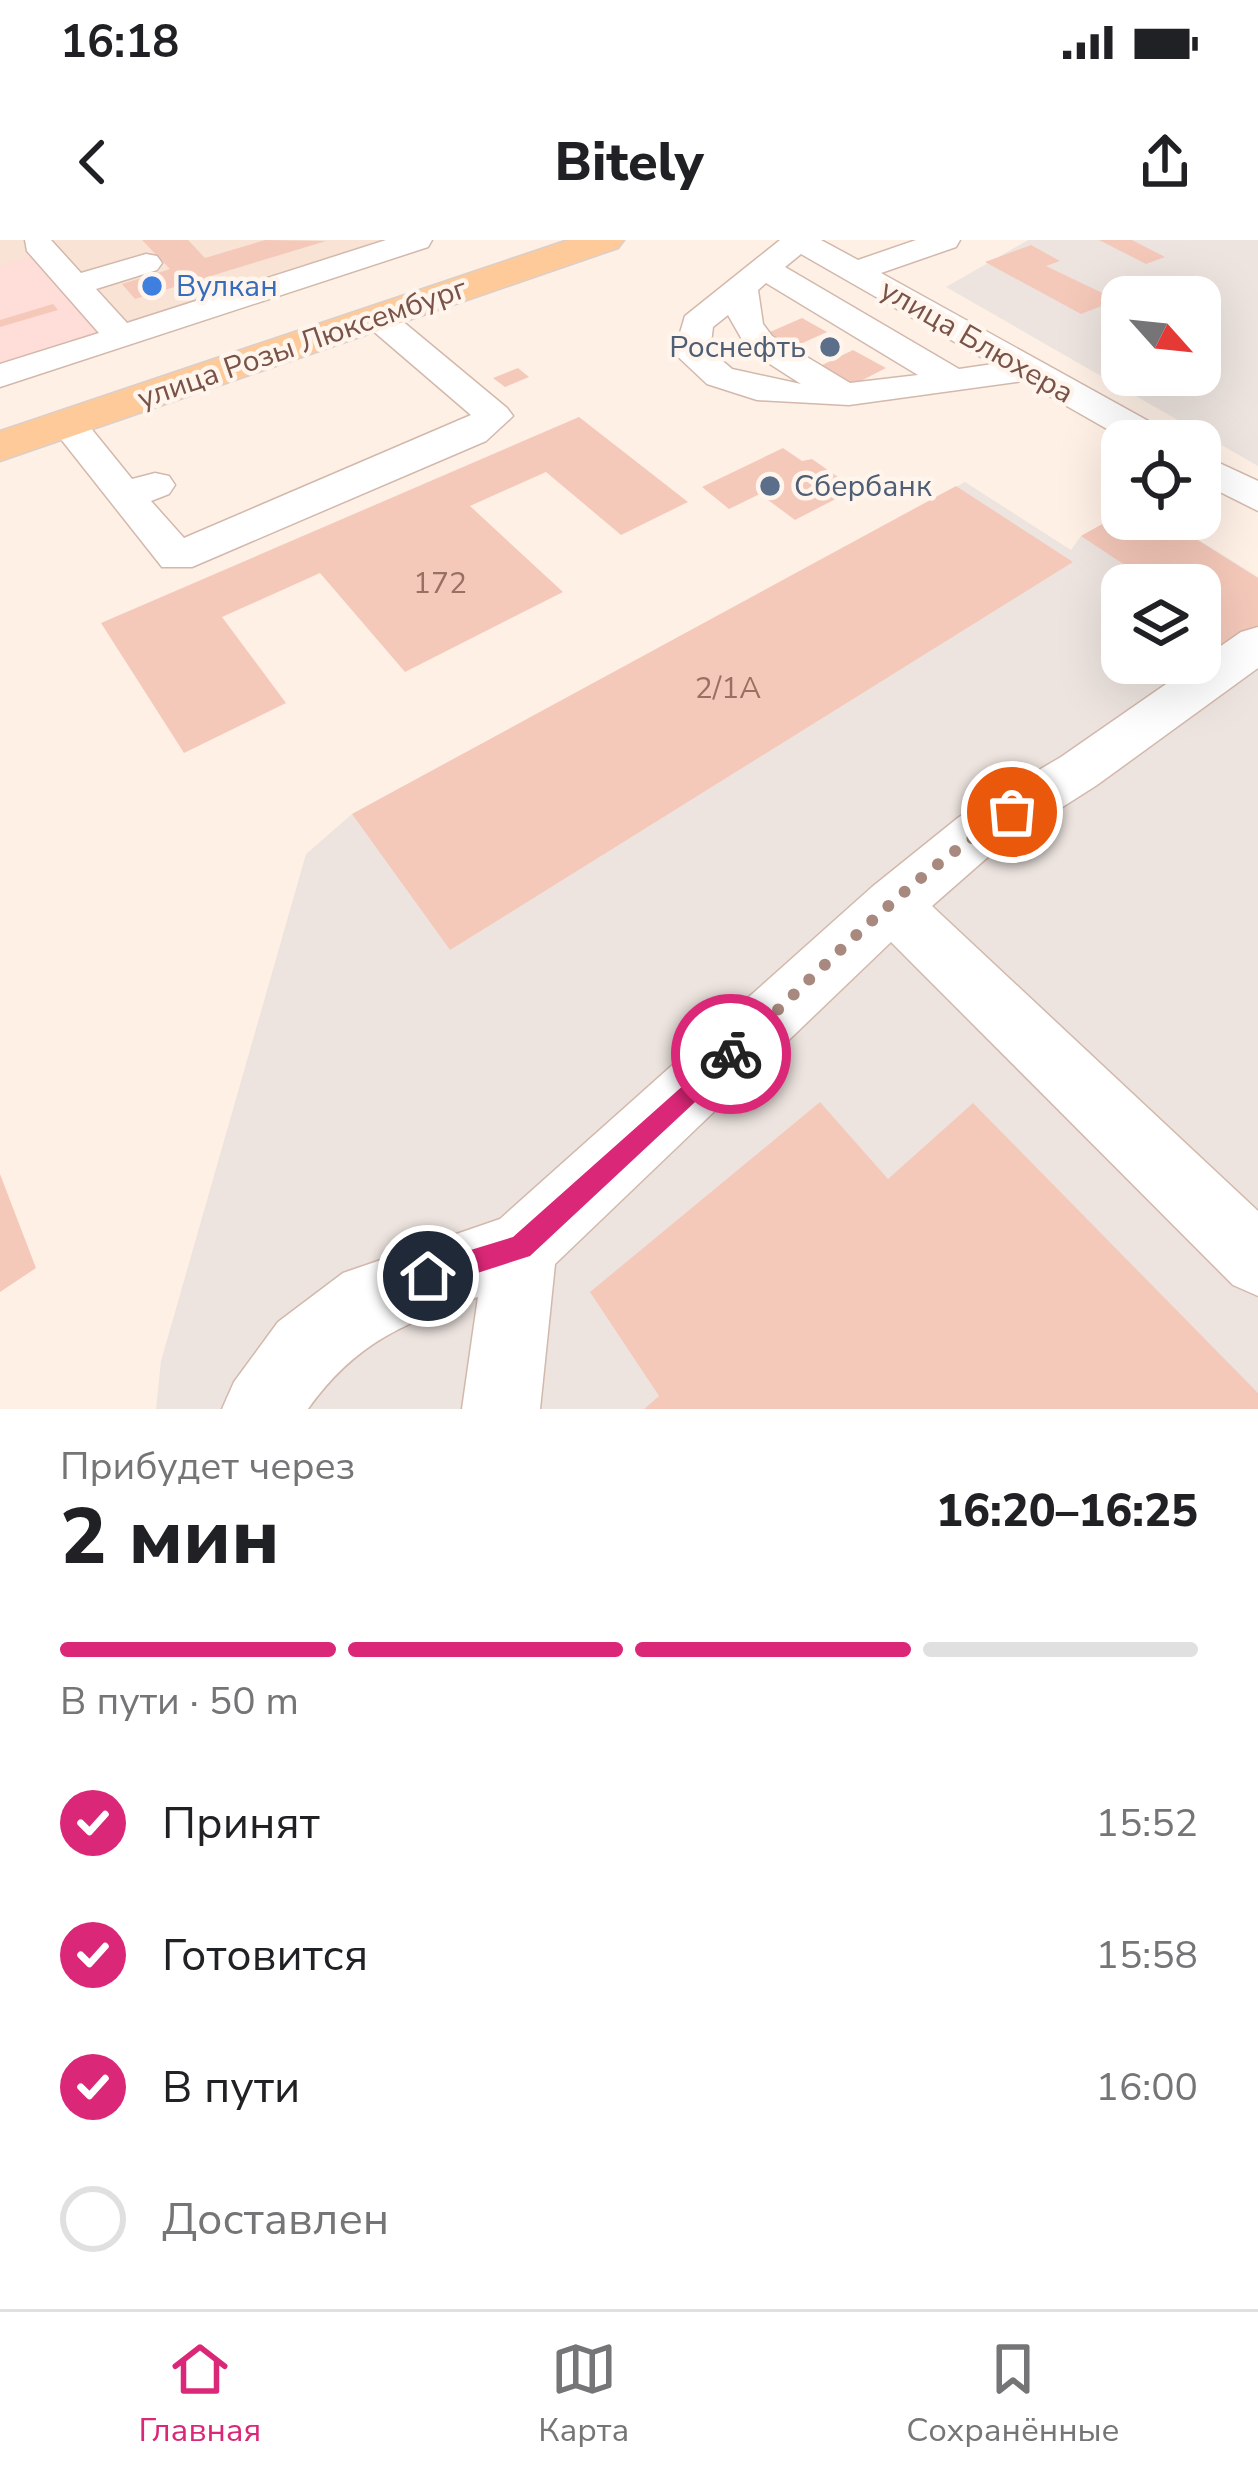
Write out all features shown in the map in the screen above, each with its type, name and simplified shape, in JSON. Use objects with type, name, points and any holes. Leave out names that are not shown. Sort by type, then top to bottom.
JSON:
[{"type":"main road","name":"улица Розы Люксембург","points":[[0,447],[604,240]]},
{"type":"street","name":"улица Розы Люксембург","points":[[0,376],[417,240]]},
{"type":"street","points":[[798,240],[697,323],[692,352],[706,370],[746,389],[840,392],[1028,370]]},
{"type":"street","name":"улица Блюхера","points":[[798,240],[1118,420]]},
{"type":"street","points":[[855,272],[945,240]]},
{"type":"street","points":[[0,254],[46,242],[74,285],[121,338]]},
{"type":"street","points":[[74,285],[146,263]]},
{"type":"street","points":[[752,277],[948,378]]},
{"type":"street","points":[[752,277],[746,325],[760,343],[840,392]]},
{"type":"street","points":[[68,424],[141,490],[177,557],[472,433],[494,416],[377,317]]},
{"type":"street","points":[[1221,478],[1258,498]]},
{"type":"street","points":[[261,1409],[305,1348],[369,1300],[521,1247],[892,905],[978,833],[1244,670]]},
{"type":"street","points":[[892,905],[1258,1260]]},
{"type":"street","points":[[502,1409],[521,1247]]},
{"type":"shaded area","points":[[0,240],[421,240],[0,375]]},
{"type":"shaded area","points":[[1028,240],[1258,240],[1258,466],[1221,445],[1221,420],[1178,420],[1136,396],[1221,396],[1221,276],[1101,276],[1101,376],[946,287]]},
{"type":"shaded area","points":[[40,254],[108,337],[0,371],[0,265]]},
{"type":"shaded area","points":[[965,482],[1071,550],[1081,536],[1101,525],[1101,540],[1199,540],[1258,577],[1258,1409],[156,1409],[161,1361],[306,854],[352,814]]},
{"type":"building","points":[[142,240],[188,240],[205,258],[265,240],[326,241],[135,299],[122,284],[170,269]]},
{"type":"building","points":[[1099,240],[1132,240],[1165,257],[1146,264]]},
{"type":"building","points":[[1031,245],[1060,261],[1046,266],[1101,292],[1101,306],[1081,314],[985,262]]},
{"type":"building","points":[[53,304],[58,310],[0,327],[0,320]]},
{"type":"building","points":[[802,318],[827,332],[787,350],[763,335]]},
{"type":"building","points":[[853,350],[886,368],[851,386],[818,367]]},
{"type":"building","points":[[518,368],[529,377],[505,387],[493,378]]},
{"type":"building","points":[[579,417],[688,502],[621,535],[546,472],[470,506],[563,592],[405,672],[320,573],[222,617],[286,703],[184,753],[101,623]]},
{"type":"building","points":[[783,448],[802,461],[812,459],[855,489],[795,520],[760,494],[729,509],[702,487]]},
{"type":"building","points":[[956,486],[1073,562],[450,950],[352,814]]},
{"type":"building","points":[[1101,525],[1101,540],[1197,540],[1258,578],[1258,627],[1221,651],[1221,564],[1123,564],[1081,536]]},
{"type":"building","points":[[820,1102],[888,1179],[973,1103],[1258,1393],[1258,1409],[644,1409],[659,1396],[590,1292]]},
{"type":"building","points":[[0,1174],[36,1268],[0,1292]]},
{"type":"way so far","points":[[731,1054],[892,905],[978,833],[1012,812]]},
{"type":"place","name":"Вулкан","points":[[152,286]]},
{"type":"place","name":"Роснефть","points":[[830,347]]},
{"type":"place","name":"Сбербанк","points":[[770,486]]},
{"type":"route","points":[[428,1276],[521,1247],[731,1054]]}]
